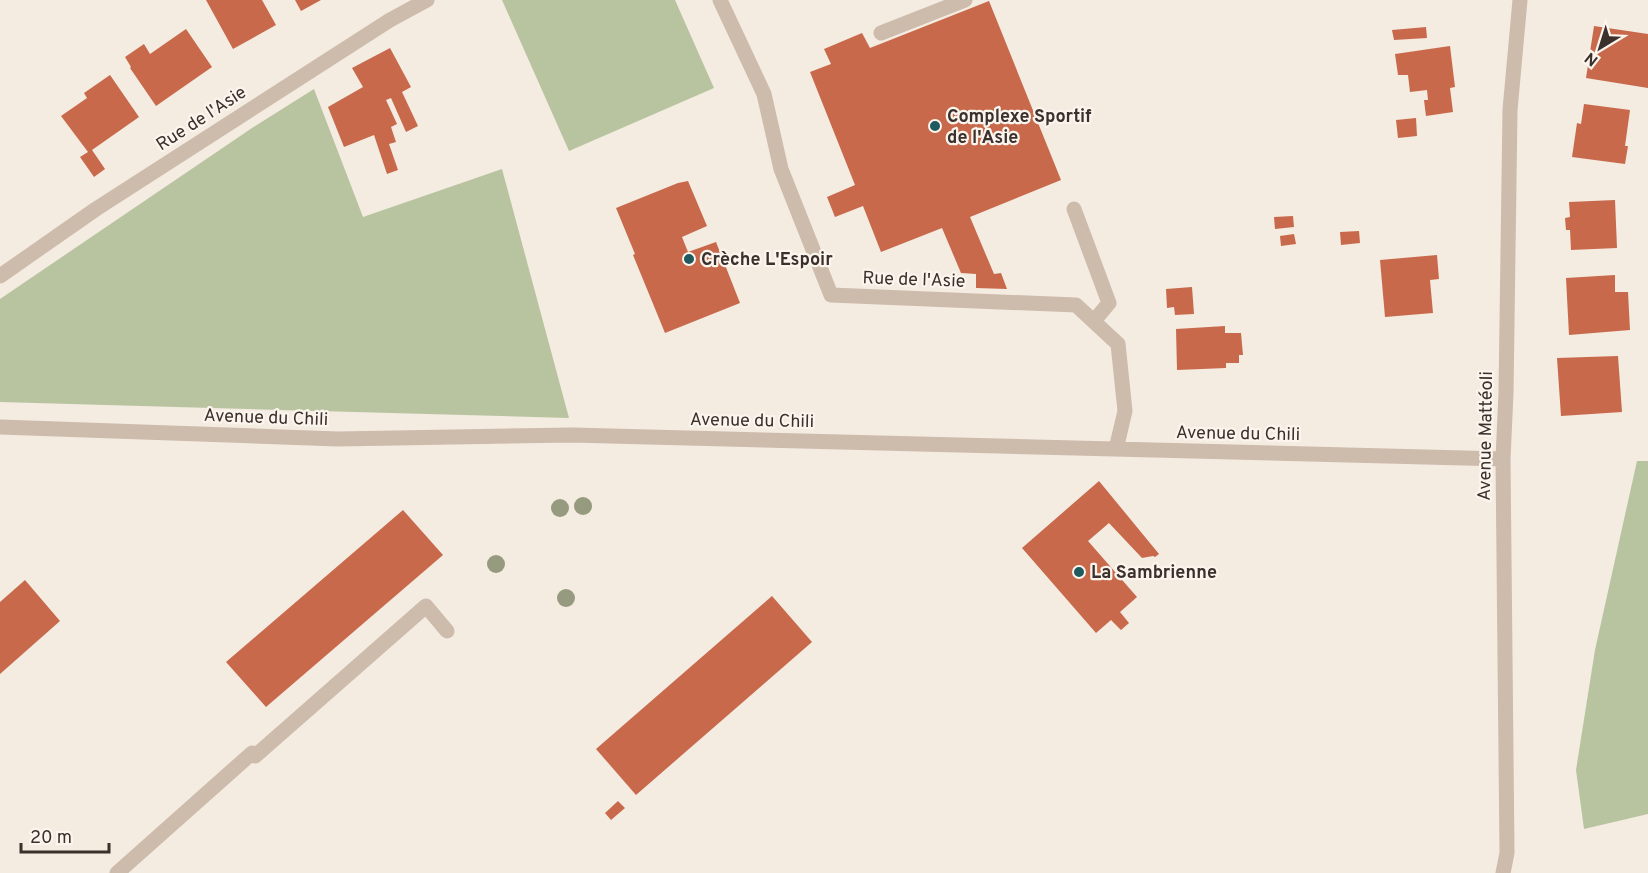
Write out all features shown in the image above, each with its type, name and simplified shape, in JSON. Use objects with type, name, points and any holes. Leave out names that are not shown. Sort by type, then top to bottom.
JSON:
[{"type":"street","name":"Rue de l'Asie","points":[[0,276],[106,202],[390,20],[427,0]]},
{"type":"street","name":"Rue de l'Asie","points":[[720,0],[764,94],[782,169],[831,295],[1076,305],[1118,344],[1125,411],[1116,449]]},
{"type":"street","points":[[881,33],[965,0]]},
{"type":"street","name":"Avenue Mattéoli","points":[[1503,873],[1507,853],[1503,459],[1510,110],[1520,0]]},
{"type":"street","points":[[1074,209],[1109,303],[1094,321]]},
{"type":"street","name":"Avenue du Chili","points":[[0,427],[338,439],[572,435],[1503,459]]},
{"type":"street","points":[[117,873],[426,606],[447,631]]},
{"type":"green space","points":[[502,0],[675,0],[714,88],[569,151]]},
{"type":"green space","points":[[314,89],[363,217],[502,169],[569,418],[0,402],[0,299],[252,128]]},
{"type":"green space","points":[[1637,461],[1648,461],[1648,814],[1584,829],[1576,770],[1595,650]]},
{"type":"building","points":[[206,0],[262,0],[276,25],[233,49]]},
{"type":"building","points":[[295,0],[321,0],[301,11]]},
{"type":"building","name":"Complexe Sportif de l'Asie","points":[[989,1],[1061,180],[970,217],[994,274],[1001,273],[1007,289],[976,288],[976,274],[961,273],[942,228],[881,252],[863,206],[835,217],[827,197],[855,185],[810,72],[831,64],[824,49],[862,33],[870,48]]},
{"type":"building","points":[[1594,26],[1648,34],[1648,88],[1586,78]]},
{"type":"building","points":[[1426,27],[1427,38],[1394,40],[1392,30]]},
{"type":"building","points":[[186,29],[212,67],[156,106],[125,57],[144,44],[150,54]]},
{"type":"building","points":[[1450,46],[1455,87],[1450,88],[1453,112],[1426,116],[1424,100],[1428,100],[1427,90],[1410,92],[1408,75],[1398,75],[1395,54]]},
{"type":"building","points":[[390,48],[411,87],[402,92],[418,126],[406,132],[391,98],[386,100],[397,124],[391,127],[396,142],[389,144],[398,170],[387,174],[374,135],[344,147],[328,107],[363,87],[352,68]]},
{"type":"building","points":[[110,75],[139,117],[92,150],[105,169],[94,177],[80,157],[88,152],[61,116],[87,98],[84,93]]},
{"type":"building","points":[[1584,104],[1630,110],[1625,164],[1572,157],[1577,123],[1581,124]]},
{"type":"building","points":[[1416,118],[1417,136],[1398,138],[1396,120]]},
{"type":"building","name":"Crèche L'Espoir","points":[[688,181],[707,226],[682,237],[688,252],[716,242],[740,303],[665,333],[616,208]]},
{"type":"building","points":[[1615,200],[1617,248],[1571,250],[1570,230],[1566,230],[1565,218],[1570,217],[1569,202]]},
{"type":"building","points":[[1293,216],[1294,227],[1275,229],[1274,217]]},
{"type":"building","points":[[1359,231],[1360,243],[1341,245],[1340,232]]},
{"type":"building","points":[[1294,234],[1296,244],[1281,246],[1280,236]]},
{"type":"building","points":[[1437,255],[1439,279],[1430,280],[1433,313],[1385,317],[1380,260]]},
{"type":"building","points":[[1615,275],[1615,292],[1628,292],[1630,330],[1569,335],[1566,278]]},
{"type":"building","points":[[1192,287],[1194,314],[1175,315],[1174,307],[1167,308],[1166,289]]},
{"type":"building","points":[[1225,326],[1225,333],[1241,333],[1243,355],[1239,355],[1239,363],[1226,363],[1226,368],[1177,370],[1176,329]]},
{"type":"building","points":[[1618,356],[1622,412],[1561,416],[1557,358]]},
{"type":"building","name":"La Sambrienne","points":[[1099,481],[1159,554],[1155,557],[1142,558],[1109,523],[1088,541],[1137,597],[1120,612],[1129,623],[1121,630],[1111,620],[1096,633],[1022,548]]},
{"type":"building","points":[[403,510],[443,555],[266,707],[226,662]]},
{"type":"building","points":[[25,580],[60,621],[0,674],[0,602]]},
{"type":"building","points":[[772,596],[812,642],[636,795],[596,749]]},
{"type":"building","points":[[618,801],[625,808],[611,820],[605,813]]},
{"type":"place","name":"Complexe Sportif de l'Asie","points":[[935,126]]},
{"type":"place","name":"Crèche L'Espoir","points":[[689,259]]},
{"type":"place","name":"La Sambrienne","points":[[1079,572]]}]
